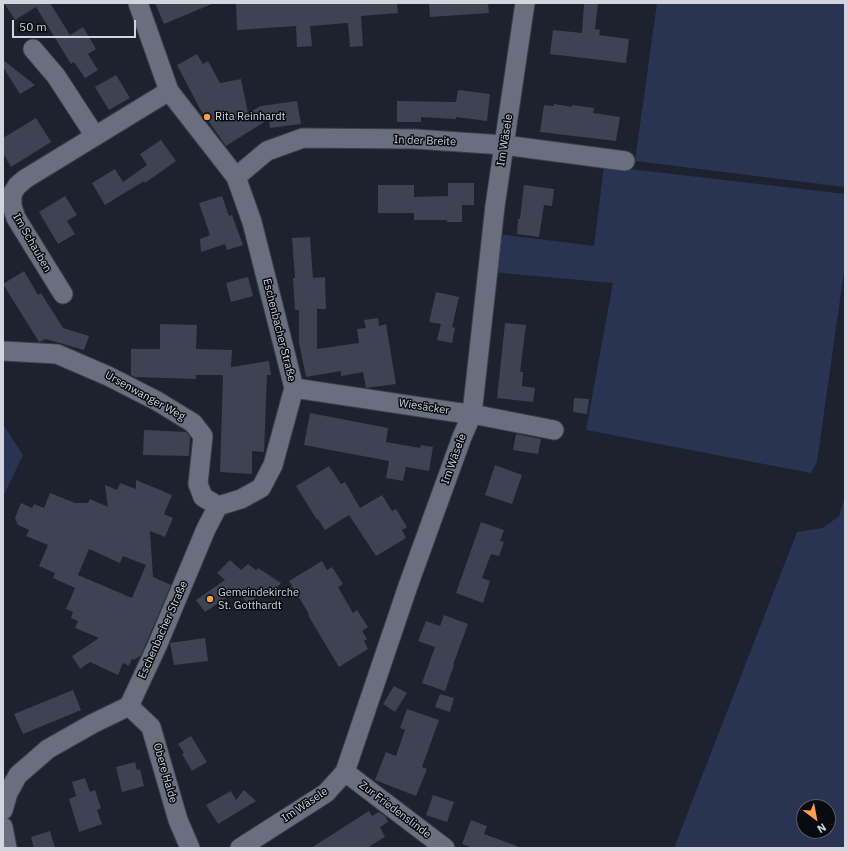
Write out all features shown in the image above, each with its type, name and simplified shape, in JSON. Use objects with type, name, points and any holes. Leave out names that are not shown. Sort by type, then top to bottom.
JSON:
[{"type":"street","name":"Eschenbacher Straße","points":[[129,706],[157,646],[206,530],[218,506],[241,499],[261,488],[273,465],[294,388],[252,222],[236,177],[169,91],[138,3]]},
{"type":"street","name":"Im Wäsele","points":[[240,848],[326,793],[346,772],[408,586],[462,437],[472,414],[495,206],[525,3]]},
{"type":"street","points":[[33,49],[56,76],[95,136]]},
{"type":"street","name":"Im Schauben","points":[[63,294],[16,218],[12,206],[12,194],[17,186],[25,179],[169,91]]},
{"type":"street","name":"In der Breite","points":[[236,177],[267,151],[303,138],[415,140],[504,145],[625,161]]},
{"type":"street","name":"Ursenwanger Weg","points":[[3,351],[57,354],[108,376],[157,401],[194,423],[203,436],[198,484],[203,497],[218,506]]},
{"type":"street","name":"Wiesäcker","points":[[294,388],[472,414],[554,430]]},
{"type":"street","points":[[3,810],[8,793],[18,775],[48,749],[92,724],[129,706]]},
{"type":"street","name":"Obere Halde","points":[[129,706],[151,727],[178,820],[190,848]]},
{"type":"street","name":"Zur Friedenslinde","points":[[346,772],[445,848]]},
{"type":"street","points":[[3,827],[7,848]]},
{"type":"shaded area","points":[[657,3],[845,3],[845,187],[635,161]]},
{"type":"shaded area","points":[[604,166],[845,194],[845,264],[817,462],[811,473],[586,430],[613,283],[491,272],[498,234],[594,246]]},
{"type":"shaded area","points":[[3,424],[23,455],[3,497]]},
{"type":"shaded area","points":[[845,496],[845,848],[674,848],[797,532],[823,528],[839,516]]},
{"type":"building","points":[[4,3],[50,3],[70,35],[83,27],[96,49],[88,54],[98,70],[85,78],[74,62],[71,64],[36,7],[15,20]]},
{"type":"building","points":[[155,3],[214,3],[164,24]]},
{"type":"building","points":[[236,3],[397,3],[398,13],[361,16],[363,46],[350,47],[348,23],[310,26],[312,46],[297,47],[296,26],[237,30]]},
{"type":"building","points":[[429,3],[488,3],[489,13],[430,17]]},
{"type":"building","points":[[584,3],[598,3],[595,29],[600,30],[599,35],[629,39],[626,63],[550,54],[553,30],[582,33]]},
{"type":"building","points":[[197,54],[203,64],[208,61],[220,83],[241,79],[248,113],[261,106],[297,101],[301,124],[270,128],[269,119],[226,146],[200,109],[177,65]]},
{"type":"building","points":[[3,60],[35,85],[20,94],[3,67]]},
{"type":"building","points":[[116,75],[130,98],[109,110],[95,87]]},
{"type":"building","points":[[458,90],[490,94],[487,121],[456,117],[456,119],[421,117],[421,122],[397,122],[397,101],[456,102]]},
{"type":"building","points":[[554,104],[594,108],[593,113],[620,117],[616,141],[540,132],[544,105],[554,106]]},
{"type":"building","points":[[36,118],[51,142],[11,167],[3,153],[3,138]]},
{"type":"building","points":[[161,140],[176,161],[145,183],[144,181],[105,205],[92,183],[115,169],[123,182],[147,165],[140,154]]},
{"type":"building","points":[[448,183],[474,183],[474,205],[462,205],[462,222],[447,222],[447,220],[414,220],[414,213],[378,213],[378,185],[414,185],[414,197],[448,196]]},
{"type":"building","points":[[524,185],[554,189],[552,206],[544,205],[539,237],[517,234]]},
{"type":"building","points":[[65,196],[77,215],[67,221],[75,234],[58,244],[39,212]]},
{"type":"building","points":[[222,196],[229,216],[232,215],[243,245],[227,250],[225,244],[201,252],[200,239],[210,235],[199,203]]},
{"type":"building","points":[[310,237],[313,278],[325,277],[326,309],[317,309],[317,349],[359,343],[357,329],[366,328],[364,320],[378,318],[379,326],[386,324],[396,384],[366,388],[363,372],[341,376],[341,371],[306,377],[299,342],[299,310],[295,310],[293,278],[295,278],[292,238]]},
{"type":"building","points":[[24,271],[38,295],[41,293],[63,328],[89,336],[84,350],[46,339],[39,342],[3,284]]},
{"type":"building","points":[[248,277],[253,296],[231,302],[226,283]]},
{"type":"building","points":[[436,292],[459,297],[452,327],[455,328],[452,343],[437,340],[441,324],[429,322]]},
{"type":"building","points":[[505,323],[526,325],[520,372],[523,372],[522,386],[535,388],[533,402],[497,398]]},
{"type":"building","points":[[160,324],[197,325],[196,349],[232,350],[231,367],[269,361],[271,375],[267,375],[264,452],[252,451],[252,474],[220,472],[223,375],[196,375],[196,379],[135,377],[131,375],[131,349],[160,349]]},
{"type":"building","points":[[574,398],[589,399],[587,414],[573,412]]},
{"type":"building","points":[[310,413],[388,428],[386,442],[420,448],[421,445],[433,447],[429,471],[406,467],[403,481],[386,478],[389,461],[304,445]]},
{"type":"building","points":[[144,430],[186,432],[190,437],[189,456],[143,455]]},
{"type":"building","points":[[516,434],[541,439],[538,454],[513,450]]},
{"type":"building","points":[[495,465],[522,475],[512,504],[485,495]]},
{"type":"building","points":[[329,466],[341,484],[345,482],[360,508],[382,495],[392,511],[396,509],[407,527],[402,530],[406,538],[376,556],[349,515],[325,530],[296,486]]},
{"type":"building","points":[[136,480],[172,495],[164,514],[173,518],[165,537],[150,531],[153,577],[171,585],[141,655],[134,660],[132,659],[129,666],[123,663],[118,675],[90,662],[80,669],[72,656],[99,638],[75,628],[78,621],[71,618],[73,612],[66,609],[75,588],[53,578],[55,573],[39,566],[48,545],[26,536],[29,530],[18,525],[15,518],[21,503],[32,508],[34,504],[44,508],[50,493],[75,503],[88,503],[90,499],[108,507],[105,485],[117,490],[120,483],[136,489]],"holes":[[[89,549],[120,563],[123,556],[146,565],[132,598],[78,575]]]},
{"type":"building","points":[[481,522],[504,530],[500,541],[504,542],[499,556],[491,554],[482,578],[490,581],[483,603],[456,593]]},
{"type":"building","points":[[230,560],[241,570],[248,564],[256,570],[258,568],[281,583],[269,596],[263,591],[249,604],[236,591],[205,612],[196,600],[225,580],[217,573]]},
{"type":"building","points":[[322,561],[327,570],[332,567],[343,584],[338,587],[353,613],[357,610],[368,627],[362,631],[367,639],[364,641],[368,649],[339,667],[289,581]]},
{"type":"building","points":[[444,615],[468,624],[445,691],[422,683],[435,647],[418,641],[426,621],[440,626]]},
{"type":"building","points":[[205,638],[208,661],[174,665],[170,643]]},
{"type":"building","points":[[394,686],[407,693],[395,712],[383,704]]},
{"type":"building","points":[[73,690],[81,710],[23,734],[14,714]]},
{"type":"building","points":[[440,694],[454,698],[450,712],[435,707]]},
{"type":"building","points":[[407,709],[439,720],[422,767],[427,769],[416,796],[375,780],[386,752],[396,756],[405,730],[400,728]]},
{"type":"building","points":[[191,736],[207,762],[192,771],[178,744]]},
{"type":"building","points":[[135,762],[137,770],[140,769],[144,786],[122,792],[116,767]]},
{"type":"building","points":[[85,778],[90,792],[95,790],[101,808],[97,810],[102,824],[79,832],[69,799],[76,796],[72,782]]},
{"type":"building","points":[[244,790],[256,801],[218,824],[206,805],[231,791],[236,800]]},
{"type":"building","points":[[433,795],[454,802],[447,822],[426,815]]},
{"type":"building","points":[[369,811],[372,816],[379,812],[385,816],[388,822],[380,827],[385,837],[367,848],[311,848]]},
{"type":"building","points":[[471,820],[487,826],[484,834],[517,846],[517,848],[473,848],[462,844]]},
{"type":"building","points":[[50,831],[55,848],[34,848],[31,837]]},
{"type":"place","name":"Rita Reinhardt","points":[[207,117]]},
{"type":"place","name":"Gemeindekirche St. Gotthardt","points":[[210,599]]}]
